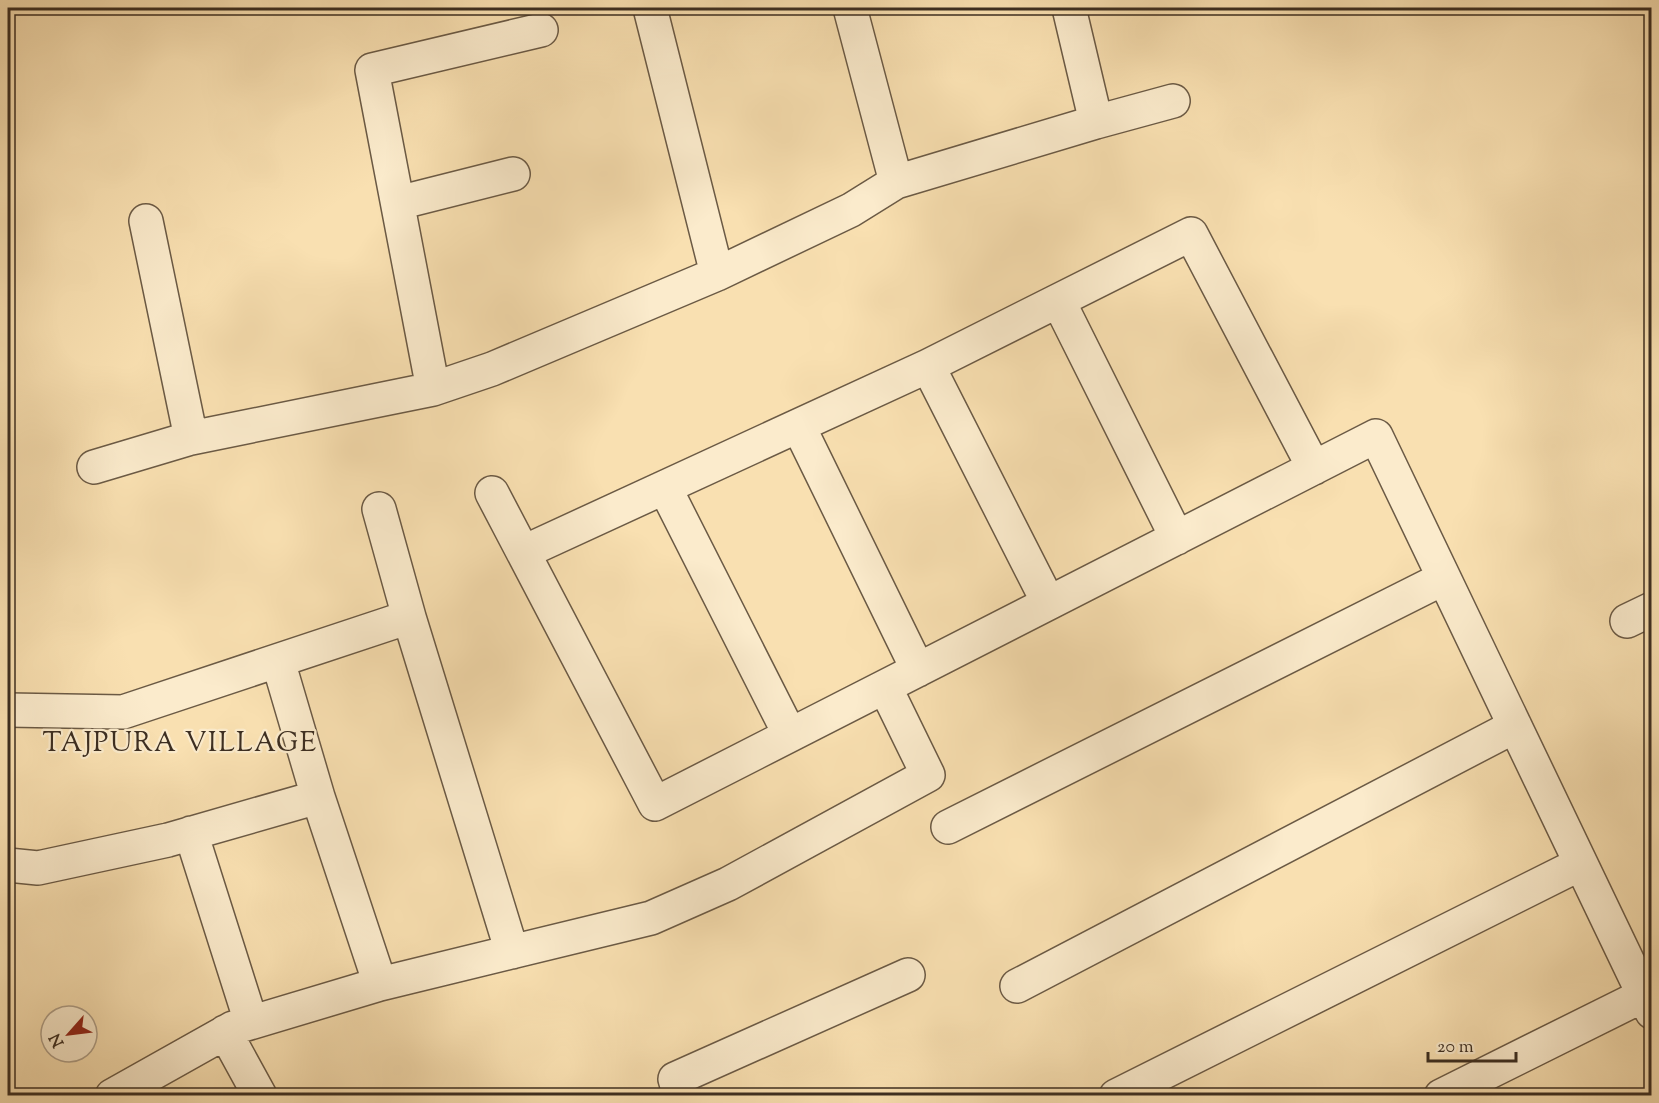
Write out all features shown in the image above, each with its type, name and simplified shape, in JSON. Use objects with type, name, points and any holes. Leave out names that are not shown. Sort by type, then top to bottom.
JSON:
[{"type":"street","points":[[650,8],[717,274]]},
{"type":"street","points":[[850,8],[896,182]]},
{"type":"street","points":[[1069,8],[1096,122]]},
{"type":"street","points":[[433,388],[372,70],[541,30]]},
{"type":"street","points":[[94,467],[191,438],[433,388],[492,369],[717,274],[851,210],[896,182],[1173,101]]},
{"type":"street","points":[[398,203],[513,174]]},
{"type":"street","points":[[146,221],[191,438]]},
{"type":"street","points":[[524,552],[928,366],[1191,234],[1314,468]]},
{"type":"street","points":[[1059,302],[1177,538]]},
{"type":"street","points":[[928,366],[1048,602]]},
{"type":"street","points":[[799,427],[918,670]]},
{"type":"street","points":[[492,493],[655,804],[1376,436],[1648,1004],[1441,1095]]},
{"type":"street","points":[[665,488],[790,735]]},
{"type":"street","points":[[378,509],[512,952]]},
{"type":"street","points":[[948,826],[1444,578]]},
{"type":"street","points":[[8,710],[123,712],[409,617]]},
{"type":"street","points":[[278,661],[318,796],[380,984]]},
{"type":"street","points":[[112,1095],[238,1027],[380,984],[651,918],[728,884],[928,775],[885,687]]},
{"type":"street","points":[[1017,986],[1515,726]]},
{"type":"street","points":[[8,865],[38,867],[191,833],[318,796]]},
{"type":"street","points":[[191,833],[238,1027],[260,1095]]},
{"type":"street","points":[[1116,1095],[1580,864]]},
{"type":"street","points":[[680,1095],[675,1079],[908,975]]},
{"type":"district","name":"TAJPURA VILLAGE","points":[[180,744]]}]
